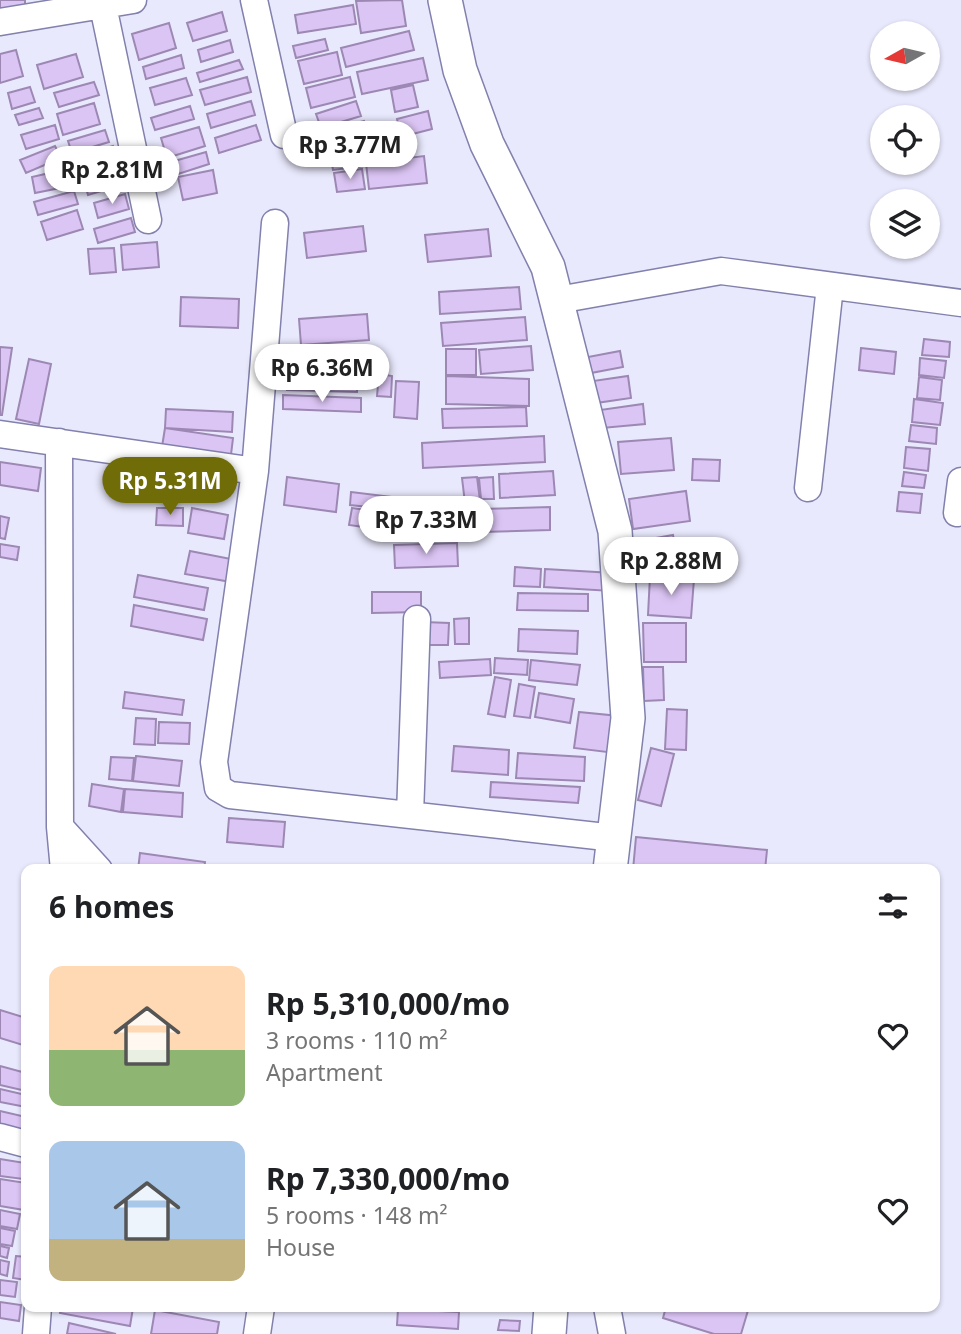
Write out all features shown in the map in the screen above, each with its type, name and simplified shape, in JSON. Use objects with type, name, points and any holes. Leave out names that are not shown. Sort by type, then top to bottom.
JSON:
[{"type":"street","points":[[0,22],[57,6],[103,6],[133,0]]},
{"type":"street","points":[[254,0],[284,135]]},
{"type":"street","points":[[275,223],[255,471],[214,762],[218,788],[230,795],[410,815],[612,854],[628,718],[615,531],[548,267],[487,144],[460,70],[445,0]]},
{"type":"street","points":[[103,6],[148,220]]},
{"type":"street","points":[[558,300],[720,271],[961,303]]},
{"type":"street","points":[[808,488],[830,286]]},
{"type":"street","points":[[0,434],[255,471]]},
{"type":"street","points":[[59,442],[60,827],[63,864]]},
{"type":"street","points":[[957,513],[961,481]]},
{"type":"street","points":[[410,815],[417,619]]},
{"type":"street","points":[[60,827],[94,864]]},
{"type":"street","points":[[0,1137],[21,1143]]},
{"type":"street","points":[[36,1334],[38,1312]]},
{"type":"street","points":[[257,1334],[260,1312]]},
{"type":"street","points":[[549,1334],[551,1312]]},
{"type":"street","points":[[608,1312],[612,1334]]},
{"type":"building","points":[[0,0],[25,0],[25,9],[0,9]]},
{"type":"building","points":[[402,0],[406,26],[361,33],[356,1]]},
{"type":"building","points":[[353,5],[356,24],[298,33],[295,15]]},
{"type":"building","points":[[222,12],[227,31],[193,41],[187,23]]},
{"type":"building","points":[[169,23],[176,48],[139,60],[132,34]]},
{"type":"building","points":[[409,31],[414,50],[346,67],[341,48]]},
{"type":"building","points":[[325,39],[328,50],[296,58],[293,46]]},
{"type":"building","points":[[230,40],[233,52],[201,62],[198,50]]},
{"type":"building","points":[[16,50],[23,76],[0,83],[0,54]]},
{"type":"building","points":[[337,52],[342,75],[304,84],[298,61]]},
{"type":"building","points":[[76,54],[83,77],[44,89],[37,65]]},
{"type":"building","points":[[181,55],[184,68],[146,79],[143,67]]},
{"type":"building","points":[[423,58],[428,80],[362,94],[357,72]]},
{"type":"building","points":[[239,60],[243,69],[200,82],[197,73]]},
{"type":"building","points":[[247,77],[251,92],[205,105],[200,90]]},
{"type":"building","points":[[350,77],[355,97],[311,108],[306,88]]},
{"type":"building","points":[[186,78],[192,95],[155,105],[150,88]]},
{"type":"building","points":[[94,82],[99,95],[59,107],[54,93]]},
{"type":"building","points":[[413,85],[418,107],[395,112],[391,90]]},
{"type":"building","points":[[30,87],[35,102],[12,109],[8,93]]},
{"type":"building","points":[[251,101],[255,115],[211,128],[207,114]]},
{"type":"building","points":[[356,101],[361,116],[321,128],[316,114]]},
{"type":"building","points":[[94,103],[100,124],[63,135],[57,114]]},
{"type":"building","points":[[190,106],[194,119],[155,130],[151,118]]},
{"type":"building","points":[[39,108],[43,118],[19,125],[15,115]]},
{"type":"building","points":[[428,111],[432,129],[401,137],[397,119]]},
{"type":"building","points":[[364,121],[368,136],[322,148],[318,134]]},
{"type":"building","points":[[55,125],[59,139],[26,149],[21,135]]},
{"type":"building","points":[[256,125],[261,140],[219,153],[215,138]]},
{"type":"building","points":[[199,127],[205,146],[167,158],[161,138]]},
{"type":"building","points":[[105,130],[109,142],[72,153],[68,141]]},
{"type":"building","points":[[55,146],[61,158],[26,173],[20,160]]},
{"type":"building","points":[[113,146],[119,166],[80,177],[74,158]]},
{"type":"building","points":[[361,148],[364,166],[333,170],[330,153]]},
{"type":"building","points":[[206,152],[209,164],[175,175],[171,162]]},
{"type":"building","points":[[424,156],[427,183],[369,189],[366,163]]},
{"type":"building","points":[[71,168],[75,185],[35,193],[32,177]]},
{"type":"building","points":[[362,169],[365,189],[337,192],[334,173]]},
{"type":"building","points":[[213,170],[217,193],[183,200],[178,177]]},
{"type":"building","points":[[117,174],[121,185],[88,195],[85,184]]},
{"type":"building","points":[[74,191],[78,204],[38,215],[34,202]]},
{"type":"building","points":[[125,194],[129,209],[98,218],[94,203]]},
{"type":"building","points":[[77,210],[83,229],[47,240],[41,222]]},
{"type":"building","points":[[131,218],[135,232],[98,243],[94,229]]},
{"type":"building","points":[[363,226],[366,251],[307,258],[304,233]]},
{"type":"building","points":[[488,229],[491,256],[428,262],[425,235]]},
{"type":"building","points":[[157,242],[159,267],[123,270],[121,245]]},
{"type":"building","points":[[114,248],[116,272],[90,274],[88,249]]},
{"type":"building","points":[[519,287],[521,309],[440,314],[439,292]]},
{"type":"building","points":[[181,297],[239,299],[238,328],[180,326]]},
{"type":"building","points":[[367,314],[369,340],[301,345],[299,319]]},
{"type":"building","points":[[525,317],[527,340],[443,346],[441,323]]},
{"type":"building","points":[[924,339],[950,342],[949,357],[922,355]]},
{"type":"building","points":[[531,346],[533,370],[481,374],[479,350]]},
{"type":"building","points":[[0,347],[12,348],[2,415],[0,415]]},
{"type":"building","points":[[861,348],[896,352],[894,374],[859,370]]},
{"type":"building","points":[[446,349],[476,349],[476,375],[446,375]]},
{"type":"building","points":[[620,351],[623,367],[591,373],[588,357]]},
{"type":"building","points":[[920,358],[946,361],[944,378],[919,375]]},
{"type":"building","points":[[29,359],[51,364],[39,424],[16,419]]},
{"type":"building","points":[[287,365],[358,366],[357,392],[287,390]]},
{"type":"building","points":[[379,374],[392,376],[391,397],[377,396]]},
{"type":"building","points":[[446,376],[529,379],[529,406],[446,404]]},
{"type":"building","points":[[628,376],[631,398],[596,403],[593,381]]},
{"type":"building","points":[[919,377],[942,380],[940,400],[917,398]]},
{"type":"building","points":[[396,381],[419,382],[417,419],[394,417]]},
{"type":"building","points":[[283,395],[361,398],[361,412],[283,409]]},
{"type":"building","points":[[914,399],[943,403],[940,425],[912,422]]},
{"type":"building","points":[[643,404],[645,424],[602,428],[600,410]]},
{"type":"building","points":[[526,407],[527,426],[443,428],[442,409]]},
{"type":"building","points":[[166,409],[233,412],[232,432],[165,428]]},
{"type":"building","points":[[911,425],[937,428],[936,444],[909,441]]},
{"type":"building","points":[[165,428],[233,438],[230,463],[161,453]]},
{"type":"building","points":[[544,436],[545,462],[423,468],[422,443]]},
{"type":"building","points":[[671,438],[674,470],[621,474],[618,442]]},
{"type":"building","points":[[906,447],[930,449],[928,471],[904,468]]},
{"type":"building","points":[[693,459],[720,460],[719,481],[692,480]]},
{"type":"building","points":[[0,462],[41,468],[38,491],[0,485]]},
{"type":"building","points":[[553,471],[555,495],[500,498],[499,474]]},
{"type":"building","points":[[904,472],[926,475],[924,488],[902,486]]},
{"type":"building","points":[[287,477],[339,484],[336,512],[284,505]]},
{"type":"building","points":[[477,477],[480,501],[465,503],[462,478]]},
{"type":"building","points":[[493,477],[494,499],[481,499],[479,478]]},
{"type":"building","points":[[686,491],[690,521],[633,529],[629,499]]},
{"type":"building","points":[[351,492],[409,499],[407,511],[350,505]]},
{"type":"building","points":[[899,492],[922,494],[920,513],[897,511]]},
{"type":"building","points":[[550,507],[550,530],[481,532],[480,509]]},
{"type":"building","points":[[157,508],[183,508],[183,526],[156,525]]},
{"type":"building","points":[[192,508],[228,515],[224,539],[188,533]]},
{"type":"building","points":[[352,508],[408,516],[406,533],[349,525]]},
{"type":"building","points":[[0,516],[9,518],[5,539],[0,538]]},
{"type":"building","points":[[673,535],[676,552],[642,558],[639,541]]},
{"type":"building","points":[[457,543],[458,566],[395,568],[394,545]]},
{"type":"building","points":[[0,544],[19,547],[17,560],[0,557]]},
{"type":"building","points":[[190,551],[236,560],[231,582],[185,574]]},
{"type":"building","points":[[515,567],[541,569],[540,587],[514,586]]},
{"type":"building","points":[[545,569],[613,573],[612,591],[544,587]]},
{"type":"building","points":[[138,575],[208,588],[204,610],[134,597]]},
{"type":"building","points":[[650,576],[694,579],[691,618],[648,615]]},
{"type":"building","points":[[372,592],[421,592],[421,612],[372,613]]},
{"type":"building","points":[[518,593],[588,594],[588,611],[517,610]]},
{"type":"building","points":[[134,605],[207,619],[203,640],[131,626]]},
{"type":"building","points":[[469,618],[469,644],[455,644],[454,619]]},
{"type":"building","points":[[424,622],[449,623],[448,645],[424,645]]},
{"type":"building","points":[[643,623],[686,623],[686,662],[644,662]]},
{"type":"building","points":[[519,629],[578,631],[577,654],[518,651]]},
{"type":"building","points":[[495,658],[528,660],[527,675],[494,673]]},
{"type":"building","points":[[490,659],[491,675],[440,678],[439,662]]},
{"type":"building","points":[[531,660],[580,665],[577,685],[529,680]]},
{"type":"building","points":[[643,667],[663,667],[664,700],[644,701]]},
{"type":"building","points":[[495,677],[511,680],[505,717],[488,714]]},
{"type":"building","points":[[519,684],[535,687],[530,718],[514,716]]},
{"type":"building","points":[[125,692],[184,700],[182,715],[123,708]]},
{"type":"building","points":[[539,693],[574,699],[570,723],[535,717]]},
{"type":"building","points":[[667,709],[687,710],[686,750],[665,749]]},
{"type":"building","points":[[579,712],[619,716],[615,753],[574,748]]},
{"type":"building","points":[[136,718],[156,719],[155,745],[134,744]]},
{"type":"building","points":[[159,722],[190,723],[189,744],[158,743]]},
{"type":"building","points":[[454,746],[509,750],[508,775],[452,771]]},
{"type":"building","points":[[651,748],[674,754],[661,806],[638,800]]},
{"type":"building","points":[[518,753],[585,757],[584,781],[516,778]]},
{"type":"building","points":[[136,756],[182,761],[179,786],[133,781]]},
{"type":"building","points":[[111,757],[134,758],[132,781],[109,779]]},
{"type":"building","points":[[491,782],[580,787],[578,803],[490,797]]},
{"type":"building","points":[[92,784],[124,789],[121,812],[89,806]]},
{"type":"building","points":[[125,789],[183,793],[182,817],[123,812]]},
{"type":"building","points":[[229,818],[285,822],[283,847],[227,842]]},
{"type":"building","points":[[636,837],[767,850],[766,864],[634,864]]},
{"type":"building","points":[[140,853],[205,862],[205,864],[139,864]]},
{"type":"building","points":[[0,1010],[21,1016],[21,1044],[0,1038]]},
{"type":"building","points":[[0,1066],[21,1072],[21,1090],[0,1085]]},
{"type":"building","points":[[0,1089],[21,1094],[21,1106],[0,1102]]},
{"type":"building","points":[[0,1111],[21,1116],[21,1136],[0,1131]]},
{"type":"building","points":[[0,1159],[21,1162],[21,1179],[0,1176]]},
{"type":"building","points":[[0,1179],[21,1182],[21,1210],[0,1206]]},
{"type":"building","points":[[0,1210],[20,1214],[17,1229],[0,1226]]},
{"type":"building","points":[[0,1228],[15,1231],[12,1246],[0,1244]]},
{"type":"building","points":[[0,1246],[9,1248],[7,1258],[0,1256]]},
{"type":"building","points":[[16,1256],[21,1256],[21,1279],[13,1278]]},
{"type":"building","points":[[0,1260],[9,1262],[7,1276],[0,1274]]},
{"type":"building","points":[[0,1280],[17,1282],[15,1297],[0,1295]]},
{"type":"building","points":[[0,1302],[21,1305],[19,1321],[0,1318]]},
{"type":"building","points":[[60,1312],[132,1312],[130,1326]]},
{"type":"building","points":[[155,1312],[219,1322],[217,1334],[151,1334]]},
{"type":"building","points":[[398,1312],[459,1312],[458,1329],[397,1325]]},
{"type":"building","points":[[665,1312],[748,1312],[741,1334],[714,1334],[663,1318]]},
{"type":"building","points":[[500,1320],[520,1321],[519,1331],[498,1330]]},
{"type":"building","points":[[69,1323],[116,1334],[67,1334]]}]
